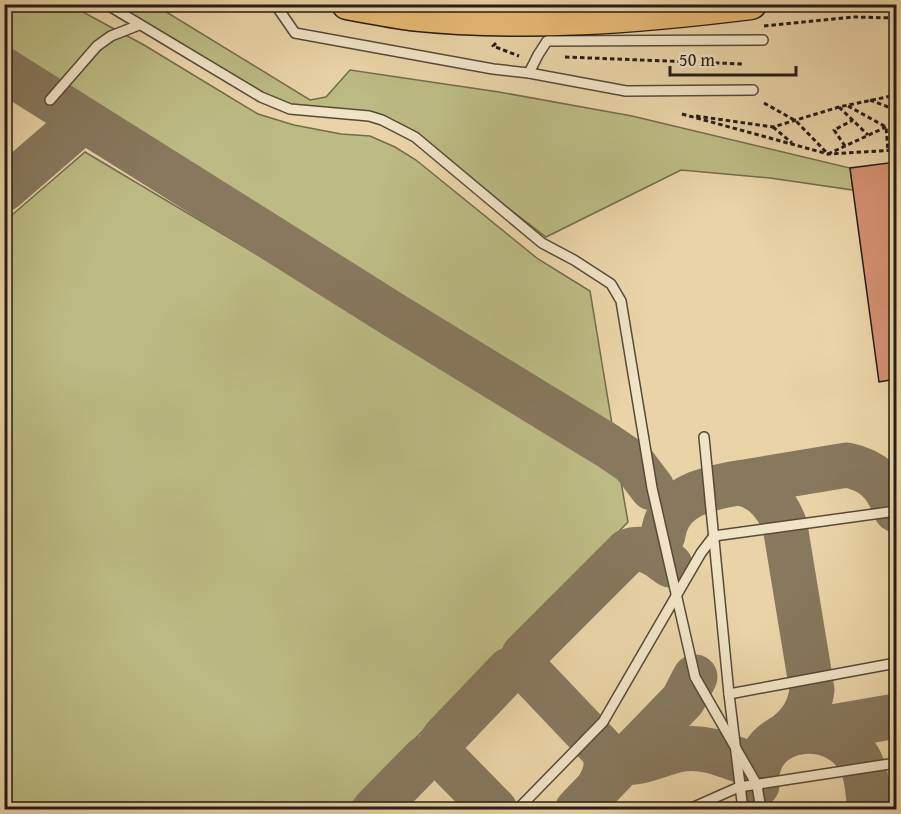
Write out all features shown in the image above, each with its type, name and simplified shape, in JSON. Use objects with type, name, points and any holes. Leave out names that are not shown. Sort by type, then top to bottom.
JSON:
[{"type":"main road","points":[[347,4],[408,15],[517,20],[587,19],[678,13],[751,4]]},
{"type":"lane","points":[[106,4],[261,97],[290,109],[369,117],[396,126],[415,138],[542,243],[574,260],[610,284],[621,301],[652,488],[695,677],[757,785],[761,810]]},
{"type":"lane","points":[[275,4],[295,33],[493,69],[529,73],[626,91],[753,90]]},
{"type":"lane","points":[[50,100],[97,46],[111,36],[139,25]]},
{"type":"lane","points":[[529,73],[547,41],[763,40]]},
{"type":"lane","points":[[705,437],[738,788],[743,810]]},
{"type":"lane","points":[[517,810],[603,722],[701,552],[714,536],[897,511]]},
{"type":"lane","points":[[729,694],[897,663]]},
{"type":"lane","points":[[687,810],[738,788],[897,763]]},
{"type":"path","points":[[565,57],[743,64]]},
{"type":"path","points":[[897,95],[839,107],[772,127],[682,114],[828,154],[897,150]]},
{"type":"path","points":[[870,100],[897,110]]},
{"type":"path","points":[[764,103],[796,121],[828,154]]},
{"type":"path","points":[[847,105],[886,127]]},
{"type":"path","points":[[839,107],[868,135]]},
{"type":"path","points":[[845,146],[834,130],[853,120]]},
{"type":"path","points":[[772,127],[793,144]]},
{"type":"path","points":[[828,154],[886,127]]},
{"type":"path","points":[[886,127],[888,150]]},
{"type":"shaded area","points":[[4,5],[70,5],[144,45],[258,114],[294,125],[341,134],[370,136],[395,147],[416,160],[538,259],[590,291],[612,424],[5,52]]},
{"type":"shaded area","points":[[109,5],[155,5],[310,100],[326,97],[350,70],[499,92],[632,116],[850,168],[853,190],[770,178],[681,170],[546,237],[399,125],[280,103]]},
{"type":"shaded area","points":[[85,152],[619,470],[628,522],[346,809],[5,809],[5,221]]},
{"type":"building","points":[[896,162],[896,379],[879,382],[850,168]]},
{"type":"taxiway","points":[[4,70],[397,317],[608,446],[633,463],[652,488]]},
{"type":"taxiway","points":[[4,189],[77,126],[85,124],[93,126]]},
{"type":"taxiway","points":[[739,483],[847,465],[865,471],[878,480],[888,493],[896,510]]},
{"type":"taxiway","points":[[663,535],[670,515],[683,501],[701,492],[722,486],[740,483],[748,485],[768,498],[778,511],[785,526],[812,690],[804,715],[787,734]]},
{"type":"taxiway","points":[[526,669],[524,655],[628,551],[645,550],[670,565]]},
{"type":"taxiway","points":[[443,757],[441,743],[444,738],[509,670],[526,669],[604,751],[606,769],[599,786]]},
{"type":"taxiway","points":[[577,810],[683,700],[695,677]]},
{"type":"taxiway","points":[[815,730],[896,716]]},
{"type":"taxiway","points":[[757,785],[759,764],[769,748],[783,737],[801,732],[819,732],[837,738],[852,750],[865,773],[870,810]]},
{"type":"taxiway","points":[[618,761],[634,762],[691,748],[715,752],[744,762]]},
{"type":"taxiway","points":[[374,810],[425,758],[437,754],[443,757],[495,810]]}]
